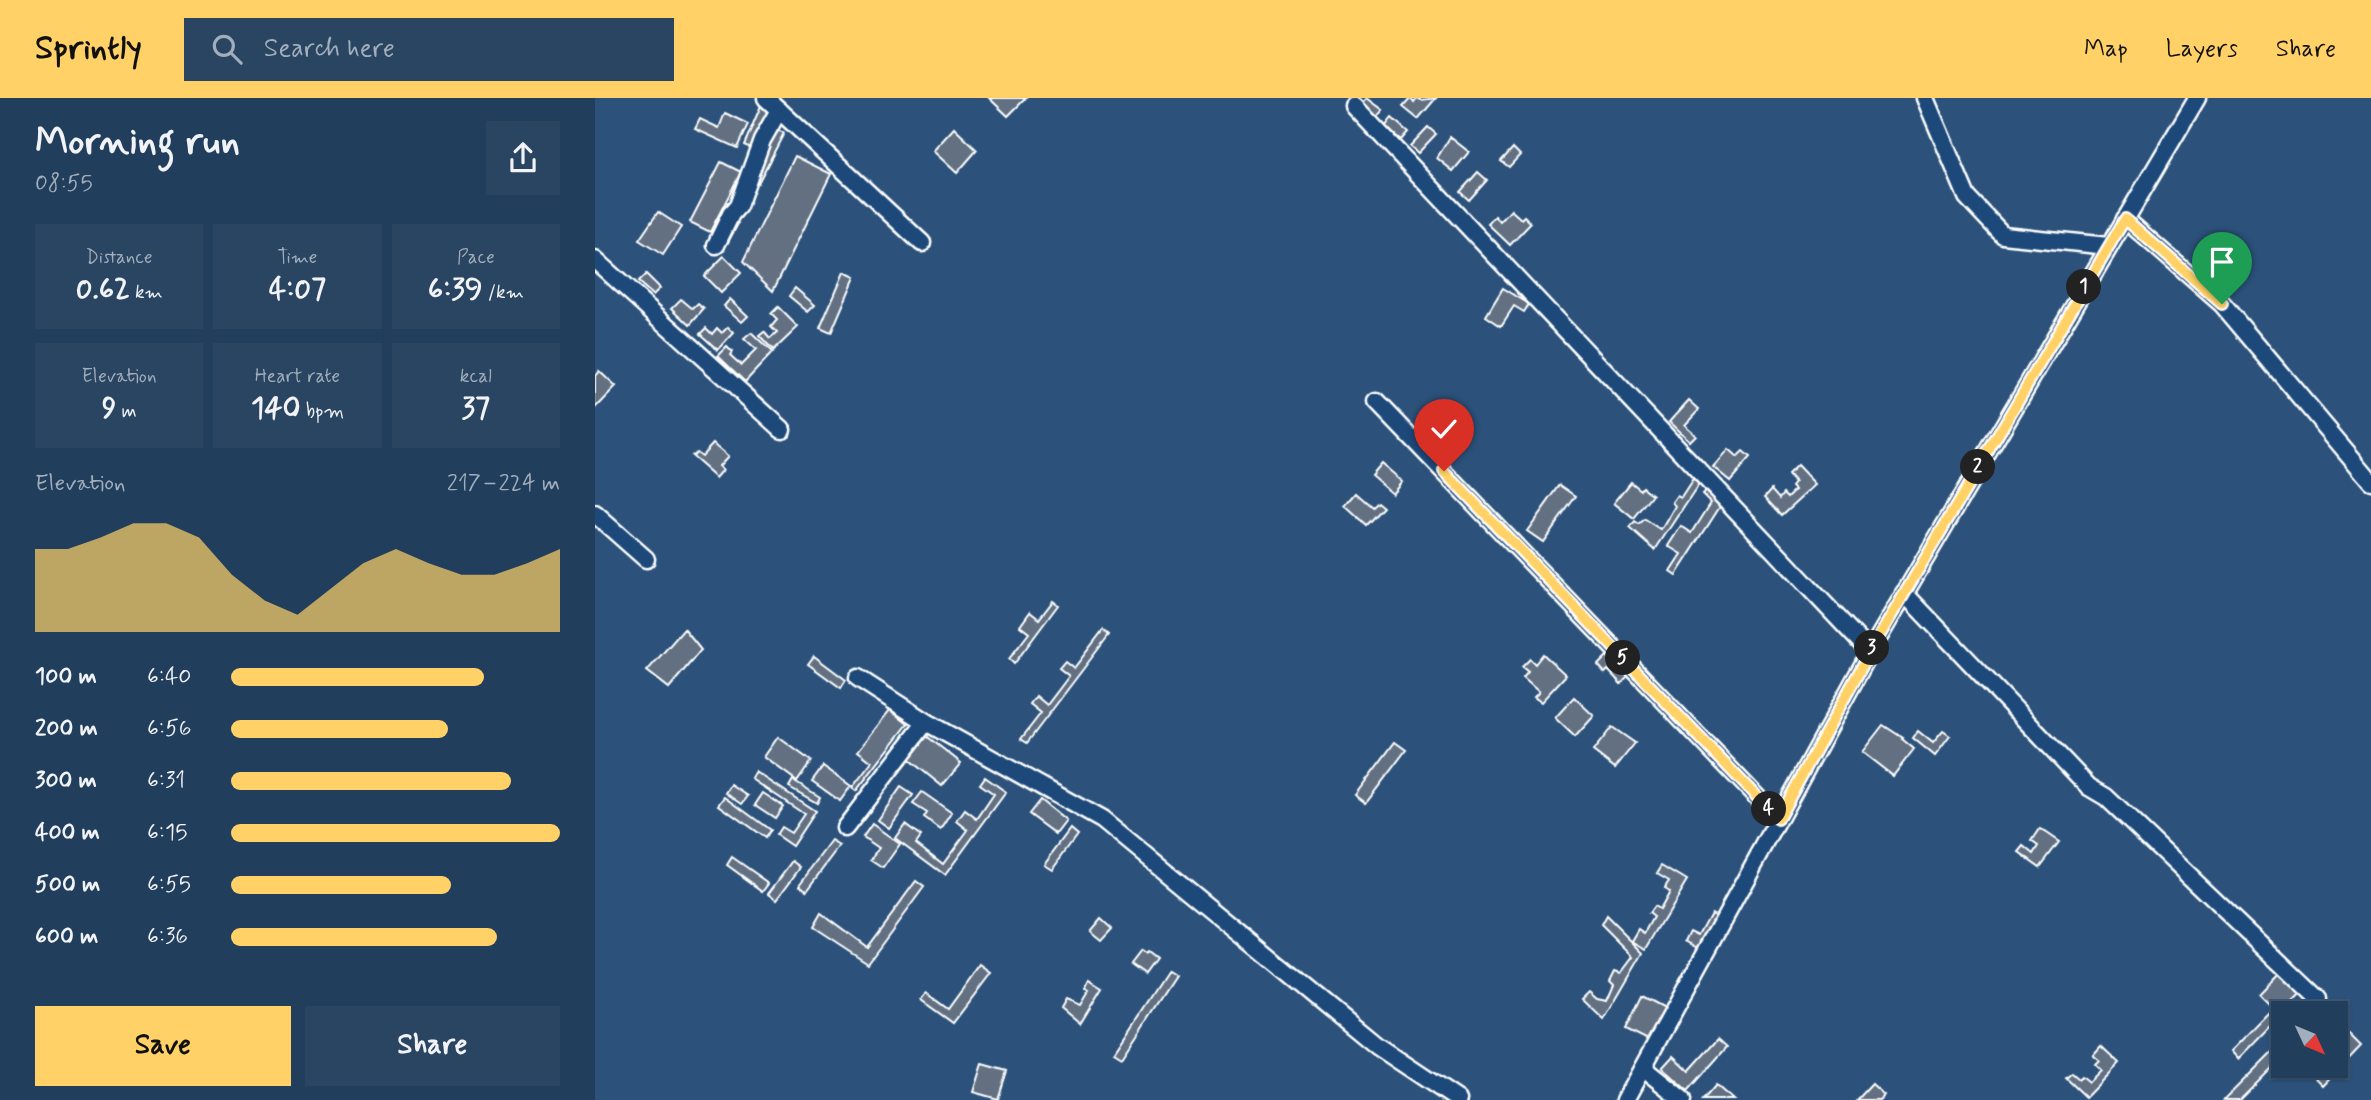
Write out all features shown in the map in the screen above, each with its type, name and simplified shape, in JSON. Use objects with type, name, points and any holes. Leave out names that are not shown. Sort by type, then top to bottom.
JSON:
[{"type":"street","points":[[766,98],[922,243]]},
{"type":"street","points":[[1925,98],[1967,197],[2003,235],[2108,246]]},
{"type":"street","points":[[1625,1100],[1870,652],[2197,98]]},
{"type":"street","points":[[1354,106],[1870,652]]},
{"type":"street","points":[[716,245],[731,214],[739,206],[762,140],[779,110]]},
{"type":"street","points":[[2125,219],[2222,304],[2371,481]]},
{"type":"street","points":[[595,260],[782,429]]},
{"type":"street","points":[[1377,402],[1778,819]]},
{"type":"street","points":[[595,514],[646,559]]},
{"type":"street","points":[[1904,593],[2089,787],[2106,797],[2318,999]]},
{"type":"street","points":[[858,678],[926,722],[1102,820],[1377,1046],[1458,1100]]},
{"type":"street","points":[[845,828],[926,722]]},
{"type":"street","points":[[1643,1068],[1683,1100]]},
{"type":"building","points":[[989,98],[1026,98],[1008,116]]},
{"type":"building","points":[[1367,98],[1383,110],[1376,118],[1361,105]]},
{"type":"building","points":[[1411,98],[1414,102],[1417,98],[1436,98],[1418,119],[1403,107]]},
{"type":"building","points":[[762,103],[770,107],[752,149],[744,145]]},
{"type":"building","points":[[725,113],[748,124],[737,148],[695,129],[700,119],[719,128]]},
{"type":"building","points":[[1392,118],[1408,132],[1401,140],[1385,127]]},
{"type":"building","points":[[1428,127],[1436,134],[1418,153],[1410,146]]},
{"type":"building","points":[[954,128],[977,150],[957,173],[933,151]]},
{"type":"building","points":[[777,130],[784,133],[758,183],[751,180]]},
{"type":"building","points":[[1450,137],[1469,152],[1453,171],[1437,158]]},
{"type":"building","points":[[1513,148],[1520,155],[1509,167],[1501,161]]},
{"type":"building","points":[[795,156],[831,174],[773,291],[743,262]]},
{"type":"building","points":[[721,162],[741,172],[710,232],[690,222]]},
{"type":"building","points":[[1478,172],[1487,180],[1469,200],[1460,192]]},
{"type":"building","points":[[1511,210],[1531,223],[1510,245],[1488,224],[1495,216],[1500,222]]},
{"type":"building","points":[[658,212],[681,227],[663,255],[639,240]]},
{"type":"building","points":[[732,221],[738,224],[727,244],[721,241]]},
{"type":"building","points":[[724,256],[741,273],[721,293],[704,276]]},
{"type":"building","points":[[844,272],[855,277],[831,333],[820,328]]},
{"type":"building","points":[[646,274],[660,288],[653,295],[638,282]]},
{"type":"building","points":[[795,288],[815,305],[808,312],[789,296]]},
{"type":"building","points":[[1503,288],[1529,304],[1524,312],[1514,306],[1501,326],[1486,316]]},
{"type":"building","points":[[681,299],[693,309],[698,304],[704,309],[690,325],[672,308]]},
{"type":"building","points":[[730,299],[748,316],[742,322],[724,306]]},
{"type":"building","points":[[778,307],[798,327],[773,351],[759,336],[764,332],[770,339],[777,333],[771,327],[777,320],[771,314]]},
{"type":"building","points":[[728,327],[734,333],[718,350],[700,334],[706,328],[712,334],[717,328],[722,333]]},
{"type":"building","points":[[751,333],[772,353],[745,382],[718,356],[727,347],[732,352],[730,355],[741,365],[756,350],[744,339]]},
{"type":"building","points":[[599,371],[616,387],[595,409],[595,376]]},
{"type":"building","points":[[1689,400],[1699,409],[1684,425],[1695,435],[1689,441],[1669,422]]},
{"type":"building","points":[[713,443],[728,456],[719,466],[723,470],[716,478],[691,456],[696,452],[701,456]]},
{"type":"building","points":[[1728,450],[1737,458],[1743,452],[1750,458],[1730,481],[1713,467]]},
{"type":"building","points":[[1381,463],[1402,481],[1392,493],[1371,475]]},
{"type":"building","points":[[1797,466],[1815,485],[1782,515],[1765,497],[1772,489],[1780,498],[1784,493],[1788,497],[1795,490],[1792,487],[1795,483],[1788,475]]},
{"type":"building","points":[[1692,469],[1702,479],[1655,550],[1630,528],[1635,522],[1639,525],[1645,520],[1661,530],[1675,506],[1672,502],[1677,495],[1681,497],[1694,477],[1689,473]]},
{"type":"building","points":[[1631,482],[1653,495],[1634,519],[1614,503]]},
{"type":"building","points":[[1560,485],[1576,496],[1543,542],[1527,531]]},
{"type":"building","points":[[1710,485],[1725,499],[1676,575],[1670,571],[1681,554],[1668,546],[1681,526],[1692,533],[1711,503],[1702,494]]},
{"type":"building","points":[[1356,493],[1372,507],[1377,502],[1383,507],[1366,525],[1345,506]]},
{"type":"building","points":[[1053,601],[1058,605],[1014,664],[1009,659],[1029,633],[1020,626],[1030,612],[1039,619]]},
{"type":"building","points":[[684,629],[701,650],[669,688],[647,671]]},
{"type":"building","points":[[1103,630],[1109,635],[1027,743],[1021,739],[1041,713],[1030,704],[1036,696],[1047,705],[1069,676],[1059,668],[1065,661],[1074,668]]},
{"type":"building","points":[[1543,654],[1566,675],[1541,702],[1534,697],[1539,692],[1523,678],[1528,672],[1522,667],[1530,659],[1535,664]]},
{"type":"building","points":[[814,656],[846,680],[841,688],[808,664]]},
{"type":"building","points":[[1607,656],[1628,677],[1621,684],[1608,670],[1605,673],[1598,665]]},
{"type":"building","points":[[1574,697],[1594,716],[1575,737],[1555,718]]},
{"type":"building","points":[[890,710],[908,724],[856,791],[852,788],[872,762],[858,751]]},
{"type":"building","points":[[1883,725],[1914,749],[1893,776],[1862,752]]},
{"type":"building","points":[[1612,727],[1635,743],[1615,768],[1593,751]]},
{"type":"building","points":[[1918,731],[1933,743],[1943,731],[1950,736],[1935,756],[1913,738]]},
{"type":"building","points":[[924,734],[961,763],[942,786],[906,757]]},
{"type":"building","points":[[778,737],[811,761],[797,781],[764,757]]},
{"type":"building","points":[[1395,742],[1406,750],[1366,803],[1355,795]]},
{"type":"building","points":[[823,766],[851,786],[840,801],[812,781]]},
{"type":"building","points":[[756,772],[815,811],[792,846],[776,835],[781,827],[791,833],[804,814],[752,779]]},
{"type":"building","points":[[985,777],[1006,792],[945,875],[895,838],[905,824],[921,836],[916,843],[943,864],[968,830],[957,821],[965,810],[977,819],[994,794],[980,784]]},
{"type":"building","points":[[793,780],[820,797],[817,803],[789,787]]},
{"type":"building","points":[[731,785],[748,796],[742,804],[726,793]]},
{"type":"building","points":[[901,787],[913,795],[889,828],[878,820]]},
{"type":"building","points":[[922,792],[952,813],[941,830],[924,818],[927,813],[913,804]]},
{"type":"building","points":[[763,793],[783,806],[775,818],[755,805]]},
{"type":"building","points":[[725,797],[770,830],[765,838],[719,805]]},
{"type":"building","points":[[1040,800],[1066,821],[1056,834],[1029,814]]},
{"type":"building","points":[[872,824],[900,844],[883,868],[871,860],[879,848],[863,837]]},
{"type":"building","points":[[1070,829],[1077,835],[1052,869],[1044,864]]},
{"type":"building","points":[[2040,829],[2059,842],[2040,867],[2019,852],[2024,846],[2034,854],[2039,846],[2032,841]]},
{"type":"building","points":[[832,841],[840,846],[807,890],[800,884]]},
{"type":"building","points":[[732,857],[769,883],[763,891],[727,865]]},
{"type":"building","points":[[793,861],[801,867],[777,899],[769,893]]},
{"type":"building","points":[[1662,865],[1687,880],[1646,949],[1632,941],[1639,929],[1645,933],[1654,917],[1649,913],[1654,906],[1659,909],[1669,891],[1664,888],[1669,880],[1657,873]]},
{"type":"building","points":[[916,881],[924,887],[868,963],[813,927],[821,913],[867,947]]},
{"type":"building","points":[[1711,913],[1719,918],[1702,950],[1686,941],[1691,931],[1699,935]]},
{"type":"building","points":[[1606,916],[1643,953],[1604,1020],[1582,999],[1589,992],[1597,999],[1607,1001],[1614,985],[1610,981],[1615,971],[1621,973],[1633,957],[1601,925]]},
{"type":"building","points":[[1101,918],[1112,928],[1101,940],[1090,931]]},
{"type":"building","points":[[1141,951],[1156,959],[1145,974],[1131,964]]},
{"type":"building","points":[[980,965],[991,973],[953,1023],[921,1000],[926,993],[948,1009]]},
{"type":"building","points":[[2282,970],[2304,991],[2294,1001],[2271,1001],[2271,1006],[2259,994]]},
{"type":"building","points":[[1167,971],[1175,976],[1122,1057],[1114,1052]]},
{"type":"building","points":[[1089,980],[1102,988],[1080,1024],[1061,1008],[1066,999],[1080,1005],[1089,990],[1085,988]]},
{"type":"building","points":[[1642,996],[1665,1008],[1648,1040],[1626,1029]]},
{"type":"building","points":[[2271,1010],[2271,1025],[2238,1059],[2231,1051]]},
{"type":"building","points":[[2349,1034],[2361,1046],[2349,1059]]},
{"type":"building","points":[[1718,1039],[1727,1047],[1688,1091],[1662,1068],[1673,1056],[1689,1071]]},
{"type":"building","points":[[2101,1046],[2119,1063],[2086,1097],[2066,1078],[2072,1073],[2089,1082],[2101,1070],[2095,1064],[2099,1060],[2093,1055]]},
{"type":"building","points":[[2271,1053],[2271,1069],[2240,1100],[2224,1100]]},
{"type":"building","points":[[982,1064],[1007,1071],[998,1099],[973,1092]]},
{"type":"building","points":[[2317,1078],[2331,1078],[2323,1086]]},
{"type":"building","points":[[1872,1084],[1884,1095],[1879,1100],[1857,1100]]},
{"type":"building","points":[[1716,1085],[1733,1100],[1703,1100]]},
{"type":"route","points":[[1444,471],[1778,819],[1870,652],[2125,219],[2222,304]]}]
